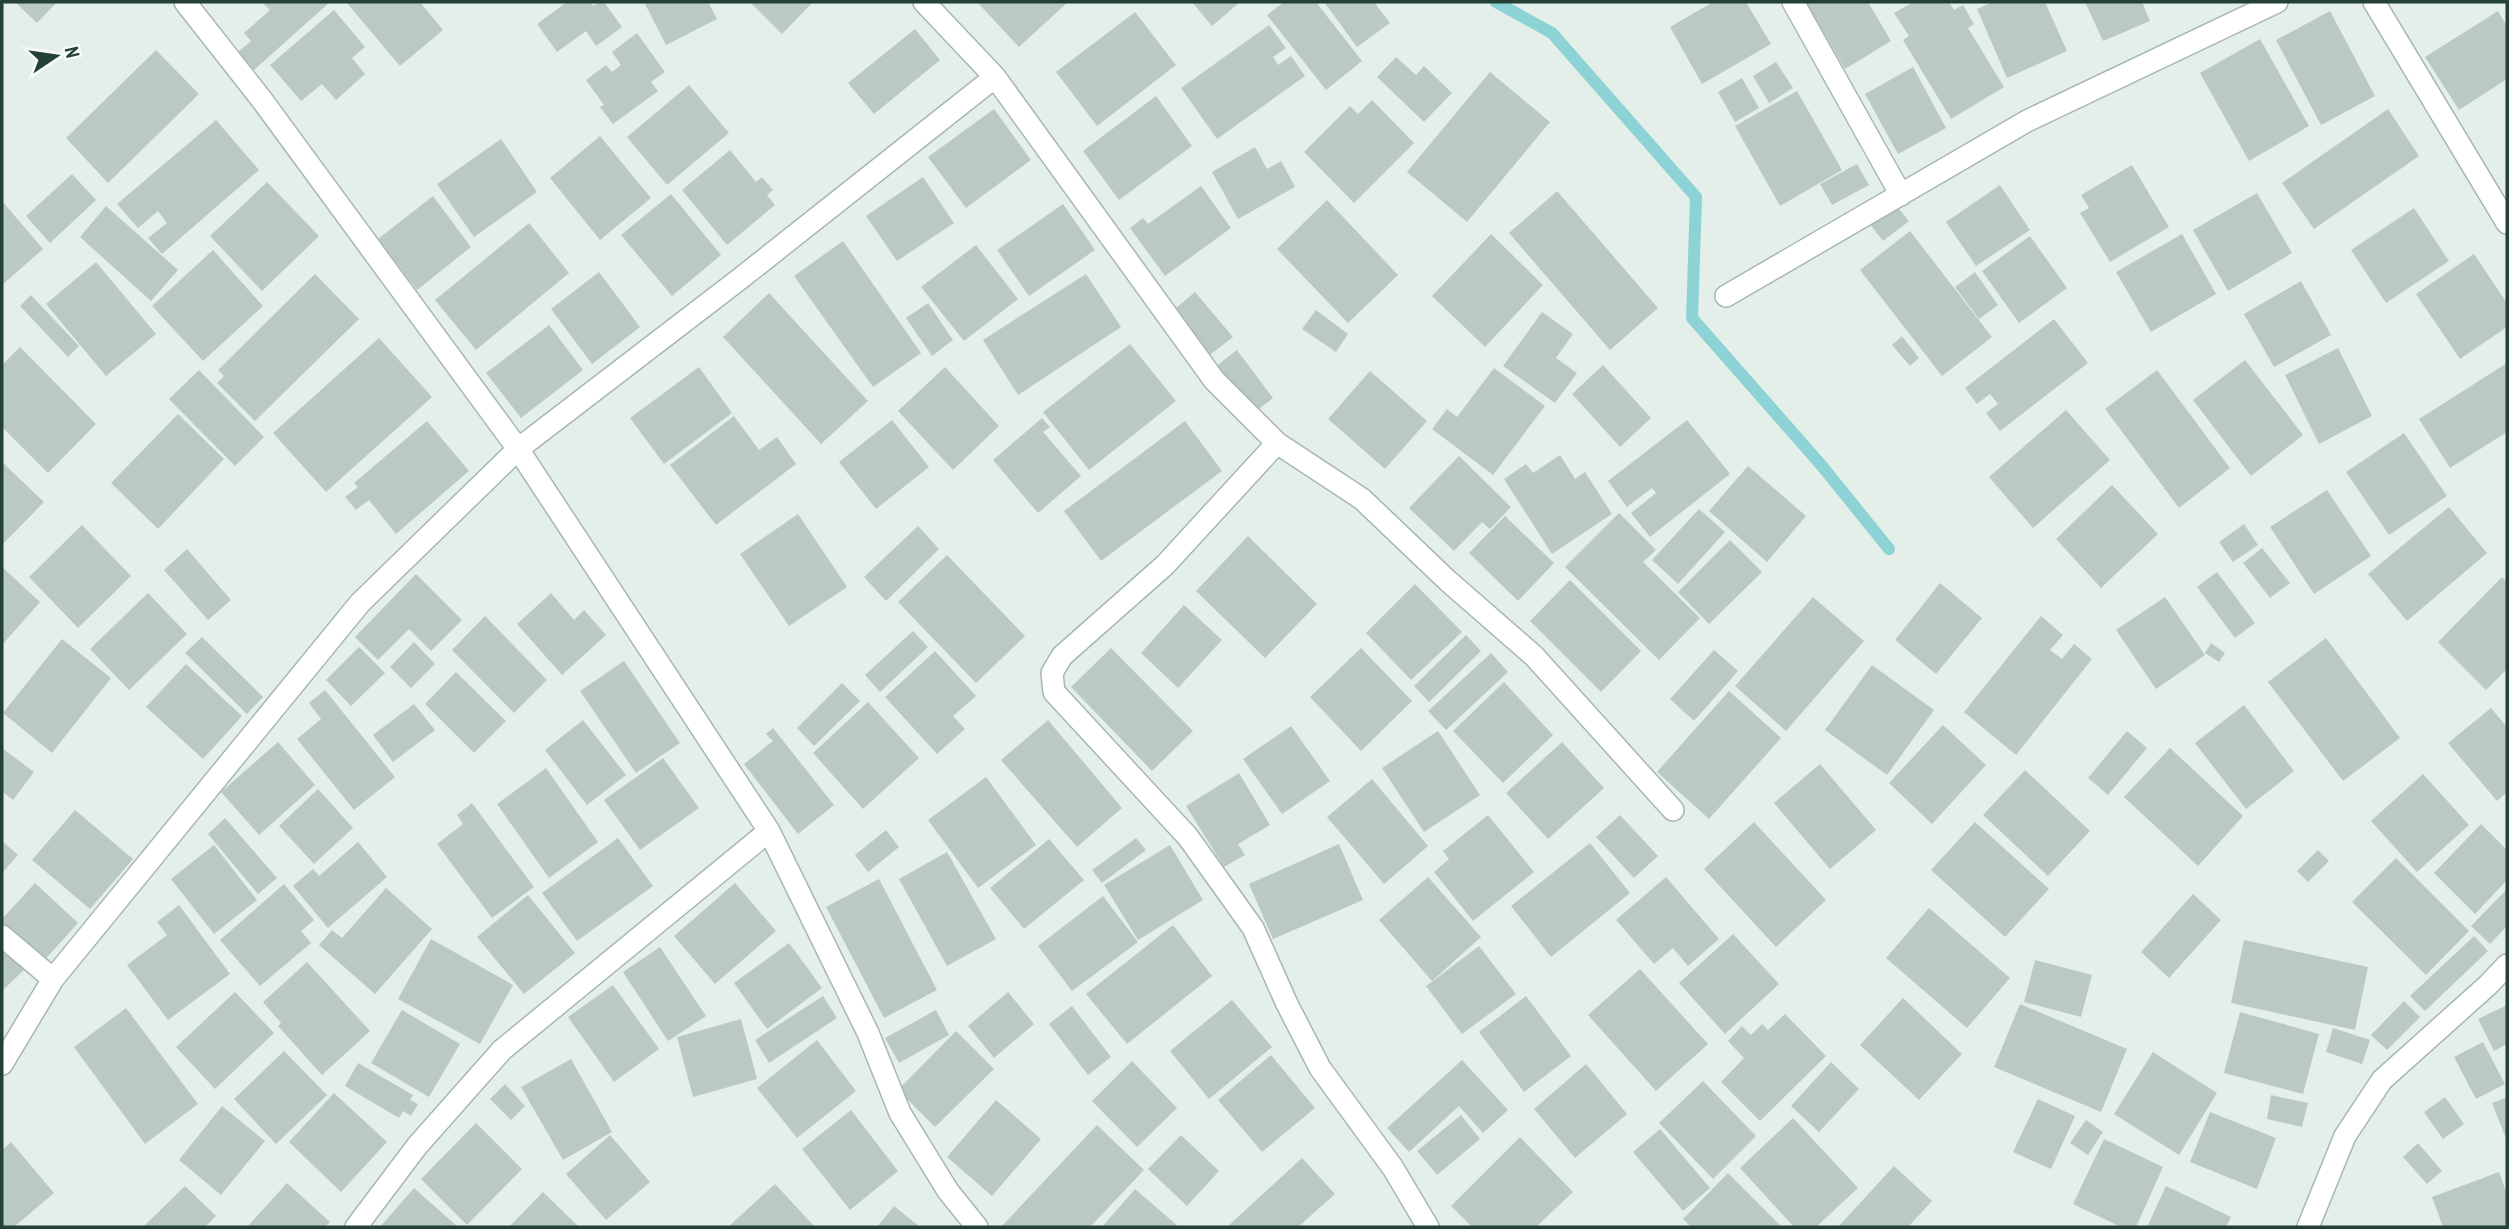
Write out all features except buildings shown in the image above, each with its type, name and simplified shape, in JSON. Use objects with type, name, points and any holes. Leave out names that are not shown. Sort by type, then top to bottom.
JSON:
[{"type":"street","points":[[184,2],[262,100],[518,449],[769,831],[868,1033],[900,1113],[948,1191],[977,1227]]},
{"type":"street","points":[[924,2],[995,77],[1214,380],[1277,443],[1362,499],[1448,581],[1534,656],[1673,810]]},
{"type":"street","points":[[1793,2],[1901,194]]},
{"type":"street","points":[[1726,296],[2027,121],[2277,2]]},
{"type":"street","points":[[2374,2],[2507,223]]},
{"type":"street","points":[[2,1064],[53,979],[359,603],[518,449],[741,278],[995,77]]},
{"type":"street","points":[[1277,443],[1165,565],[1062,656],[1052,673],[1054,692],[1188,837],[1253,928],[1287,1004],[1320,1068],[1393,1168],[1428,1227]]},
{"type":"street","points":[[356,1227],[417,1146],[502,1051],[769,831]]},
{"type":"street","points":[[2,936],[53,979]]},
{"type":"street","points":[[2308,1227],[2345,1136],[2382,1080],[2507,965]]},
{"type":"waterway","points":[[1496,2],[1552,33],[1696,197],[1692,318],[1822,466],[1889,549]]}]
